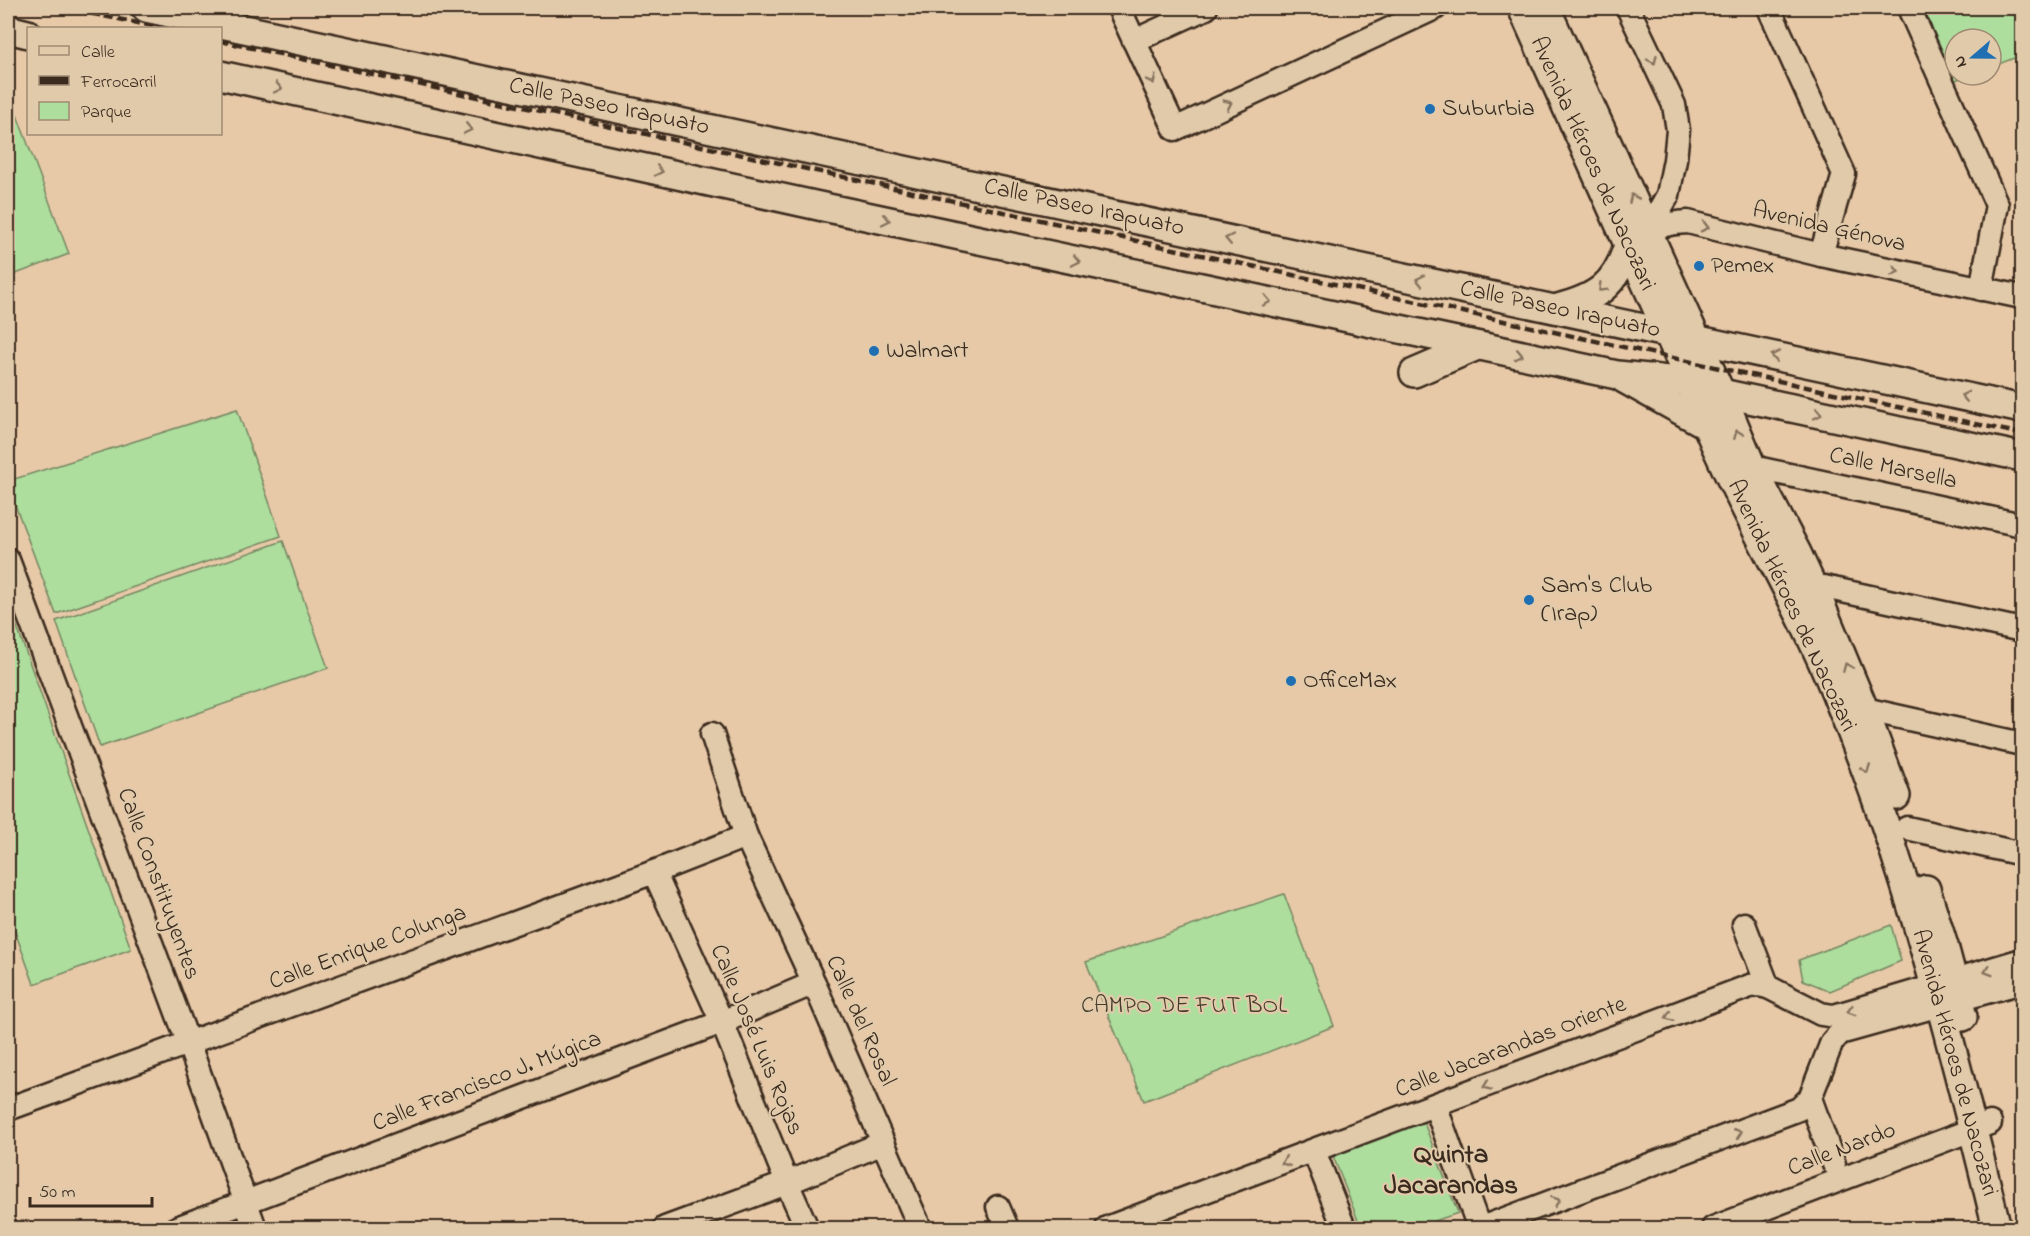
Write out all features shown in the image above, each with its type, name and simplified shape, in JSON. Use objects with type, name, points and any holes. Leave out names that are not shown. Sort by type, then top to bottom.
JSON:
[{"type":"main road","name":"Calle Paseo Irapuato","points":[[146,8],[2022,409]]},
{"type":"main road","name":"Avenida Héroes de Nacozari","points":[[1522,8],[1638,238],[1696,339],[1721,393],[1743,475],[1860,752],[1947,993],[1982,1126],[2015,1228]]},
{"type":"main road","name":"Avenida Héroes de Nacozari","points":[[1546,8],[1638,238],[1667,333],[1690,382],[1705,424],[1743,475],[1753,498],[1774,531],[1797,553],[1864,709],[1907,828],[1944,946],[1947,993]]},
{"type":"main road","points":[[8,29],[27,34]]},
{"type":"main road","name":"Calle Paseo Irapuato","points":[[222,75],[840,211],[1477,346],[1617,375],[1690,382],[1721,393],[2022,457]]},
{"type":"main road","points":[[1556,309],[1594,296],[1604,288],[1638,238]]},
{"type":"main road","points":[[1414,373],[1477,346]]},
{"type":"main road","points":[[1617,375],[1705,424]]},
{"type":"main road","name":"Avenida Héroes de Nacozari","points":[[1982,1126],[1997,1228]]},
{"type":"street","points":[[1119,8],[1175,129],[1435,8]]},
{"type":"street","points":[[1134,40],[1206,8]]},
{"type":"street","points":[[1628,8],[1674,105],[1678,130],[1668,195],[1638,238]]},
{"type":"street","points":[[1768,8],[1844,174],[1821,255]]},
{"type":"street","points":[[1908,8],[1996,205],[1981,289]]},
{"type":"street","name":"Avenida Génova","points":[[1638,238],[1669,223],[1688,222],[1821,255],[2022,297]]},
{"type":"street","name":"Calle Marsella","points":[[1743,475],[2022,525]]},
{"type":"street","name":"Calle Constituyentes","points":[[8,560],[16,607],[188,1042],[255,1228]]},
{"type":"street","points":[[1824,587],[2022,630]]},
{"type":"street","points":[[1864,709],[2022,744]]},
{"type":"street","name":"Calle del Rosal","points":[[712,734],[746,836],[814,983],[920,1228]]},
{"type":"street","points":[[1907,828],[2022,854]]},
{"type":"street","name":"Calle Enrique Colunga","points":[[8,1109],[654,872],[746,836]]},
{"type":"street","name":"Calle José Luis Rojas","points":[[654,872],[722,1022],[807,1228]]},
{"type":"street","points":[[1744,924],[1768,987],[1821,1014],[1833,1016],[1947,993],[2022,982]]},
{"type":"street","points":[[1435,1105],[1480,1228],[1799,1109],[1810,1098],[1832,1042],[1840,1033],[1947,993],[2022,960]]},
{"type":"street","name":"Calle Francisco J. Múgica","points":[[177,1228],[722,1022],[814,983]]},
{"type":"street","name":"Calle Jacarandas Oriente","points":[[1107,1228],[1750,986],[1768,987]]},
{"type":"street","points":[[1810,1098],[1834,1164]]},
{"type":"street","name":"Calle Nardo","points":[[1713,1228],[1982,1126]]},
{"type":"street","points":[[665,1228],[787,1183],[884,1143]]},
{"type":"street","points":[[1314,1151],[1344,1228]]},
{"type":"street","points":[[998,1207],[1007,1228]]},
{"type":"green space","points":[[1920,8],[2022,8],[2022,55],[2003,62],[2003,27],[1943,27],[1943,59]]},
{"type":"green space","points":[[8,91],[69,254],[8,277]]},
{"type":"green space","points":[[237,409],[281,536],[56,614],[8,481]]},
{"type":"green space","points":[[283,541],[328,668],[100,747],[56,621]]},
{"type":"green space","points":[[11,610],[131,949],[34,984],[8,912],[8,611]]},
{"type":"green space","name":"CAMPO DE FUT BOL","points":[[1284,894],[1334,1026],[1144,1101],[1086,962]]},
{"type":"green space","points":[[1891,925],[1901,961],[1830,991],[1803,980],[1799,960]]},
{"type":"green space","points":[[1423,1120],[1458,1213],[1414,1228],[1361,1228],[1333,1156]]},
{"type":"railway","points":[[65,8],[157,27]]},
{"type":"railway","points":[[222,41],[2022,434]]},
{"type":"place","name":"Suburbia","points":[[1430,109]]},
{"type":"place","name":"Pemex","points":[[1699,266]]},
{"type":"place","name":"Walmart","points":[[874,351]]},
{"type":"place","name":"Sam's Club (Irap)","points":[[1529,600]]},
{"type":"place","name":"OfficeMax","points":[[1291,681]]},
{"type":"district","name":"Quinta Jacarandas","points":[[1451,1170]]}]
